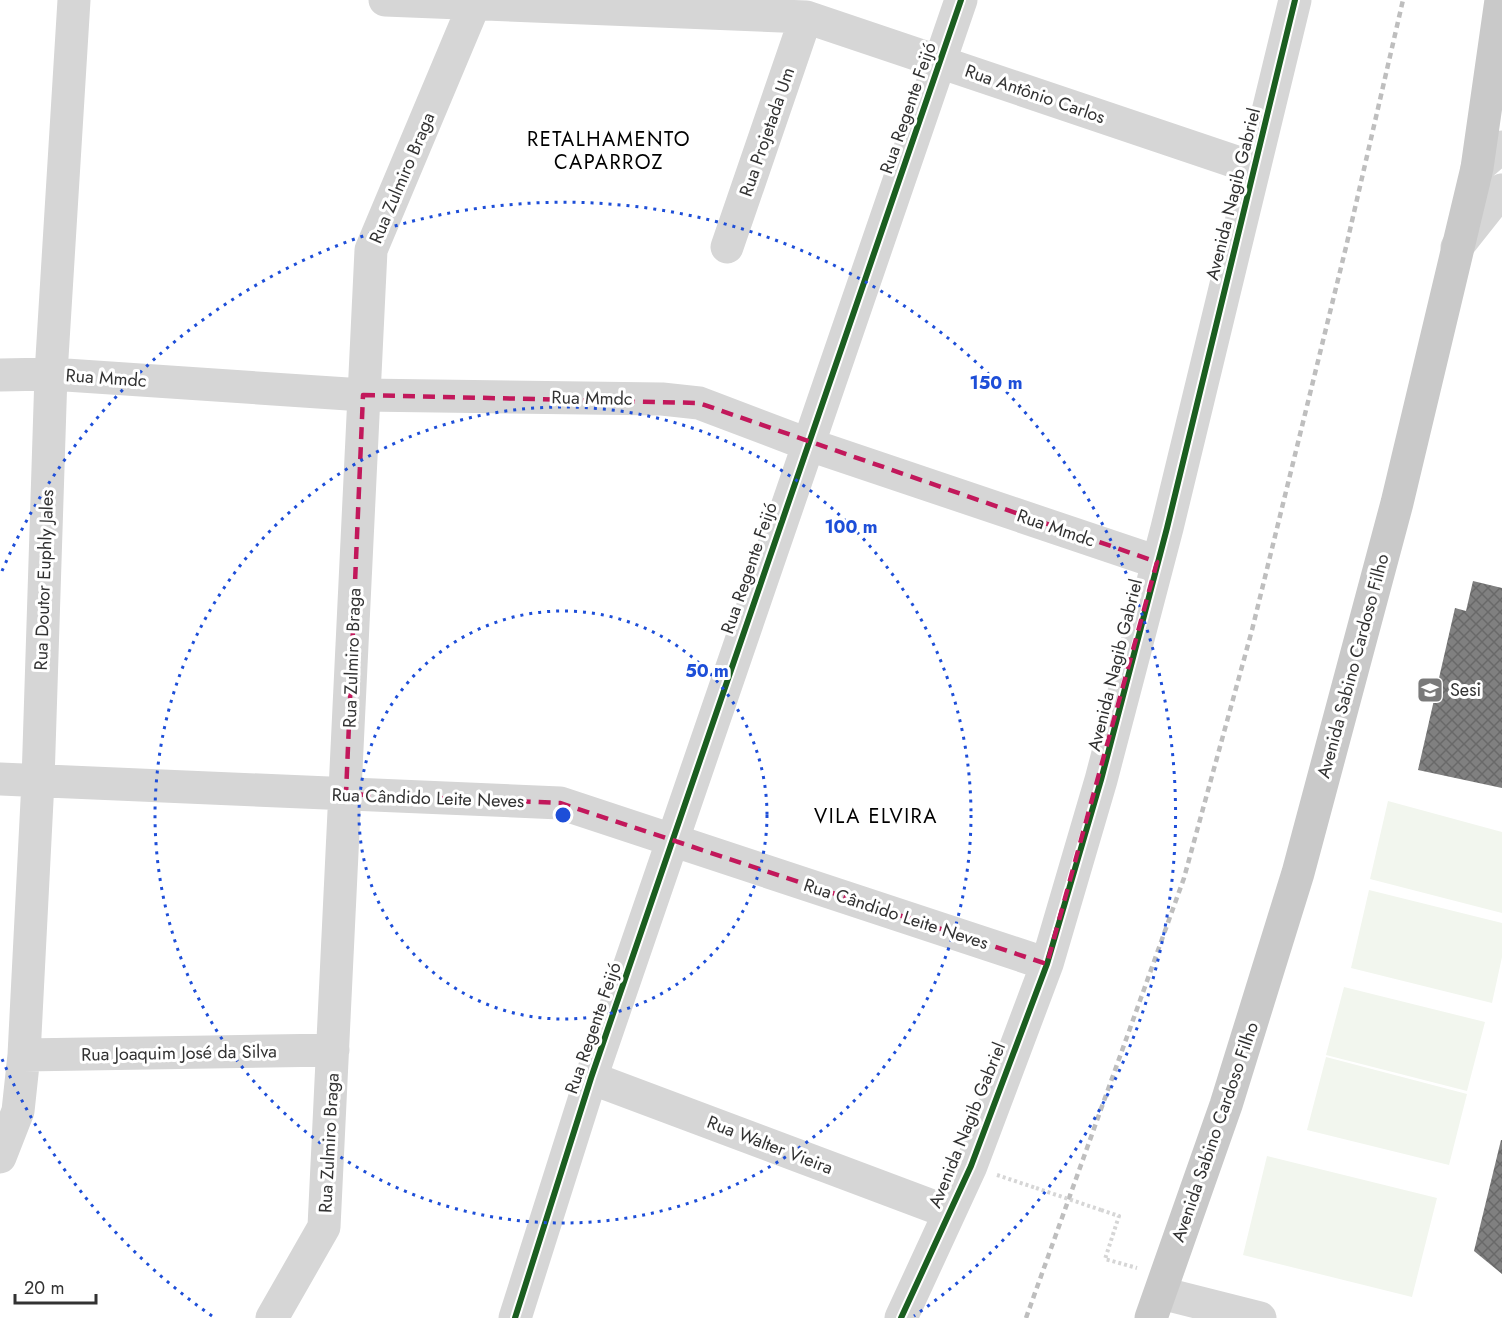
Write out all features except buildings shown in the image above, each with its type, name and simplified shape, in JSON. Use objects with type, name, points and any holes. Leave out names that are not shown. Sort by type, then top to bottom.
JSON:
[{"type":"main road","name":"Avenida Sabino Cardoso Filho","points":[[1156,1305],[1227,1105],[1298,873],[1397,503],[1477,168],[1501,0]]},
{"type":"street","name":"Rua Doutor Euphly Jales","points":[[0,1157],[18,1111],[24,1055],[38,781],[51,374],[74,0]]},
{"type":"street","name":"Rua Antônio Carlos","points":[[385,0],[806,17],[1254,168]]},
{"type":"street","name":"Rua Regente Feijó","points":[[515,1318],[591,1078],[961,0]]},
{"type":"street","name":"Avenida Nagib Gabriel","points":[[901,1318],[971,1166],[1047,964],[1101,780],[1295,0]]},
{"type":"street","name":"Rua Zulmiro Braga","points":[[272,1318],[324,1227],[371,250],[475,2]]},
{"type":"street","name":"Rua Projetada Um","points":[[727,247],[806,17]]},
{"type":"street","points":[[1477,168],[1502,147]]},
{"type":"street","points":[[1458,247],[1502,190]]},
{"type":"street","name":"Rua Mmdc","points":[[0,375],[51,374],[363,396],[662,399],[699,403],[807,444],[1157,562]]},
{"type":"street","name":"Rua Cândido Leite Neves","points":[[0,779],[560,803],[1047,964]]},
{"type":"street","name":"Rua Joaquim José da Silva","points":[[24,1055],[333,1050]]},
{"type":"street","name":"Rua Walter Vieira","points":[[591,1078],[948,1212]]},
{"type":"street","points":[[1156,1305],[1260,1318]]},
{"type":"path","points":[[971,1166],[1119,1216],[1105,1259]]},
{"type":"highlighted area","points":[[363,395],[699,403],[1157,562],[1047,964],[560,803],[346,794]]},
{"type":"shaded area","points":[[1388,801],[1502,832],[1502,913],[1370,879]]},
{"type":"shaded area","points":[[1369,890],[1502,923],[1502,957],[1492,1003],[1351,968]]},
{"type":"shaded area","points":[[1344,987],[1485,1022],[1467,1091],[1326,1055]]},
{"type":"shaded area","points":[[1326,1057],[1467,1094],[1449,1165],[1307,1130]]},
{"type":"shaded area","points":[[1267,1156],[1437,1198],[1412,1297],[1243,1255]]},
{"type":"railway","points":[[1026,1318],[1184,878],[1252,630],[1346,247],[1403,0]]},
{"type":"cycle path","points":[[515,1318],[591,1078],[961,0]]},
{"type":"cycle path","points":[[901,1318],[971,1166],[1047,964],[1101,780],[1167,528],[1295,0]]},
{"type":"place","name":"Sesi","points":[[1430,690]]},
{"type":"district","name":"RETALHAMENTO CAPARROZ","points":[[609,150]]},
{"type":"district","name":"VILA ELVIRA","points":[[876,816]]}]
